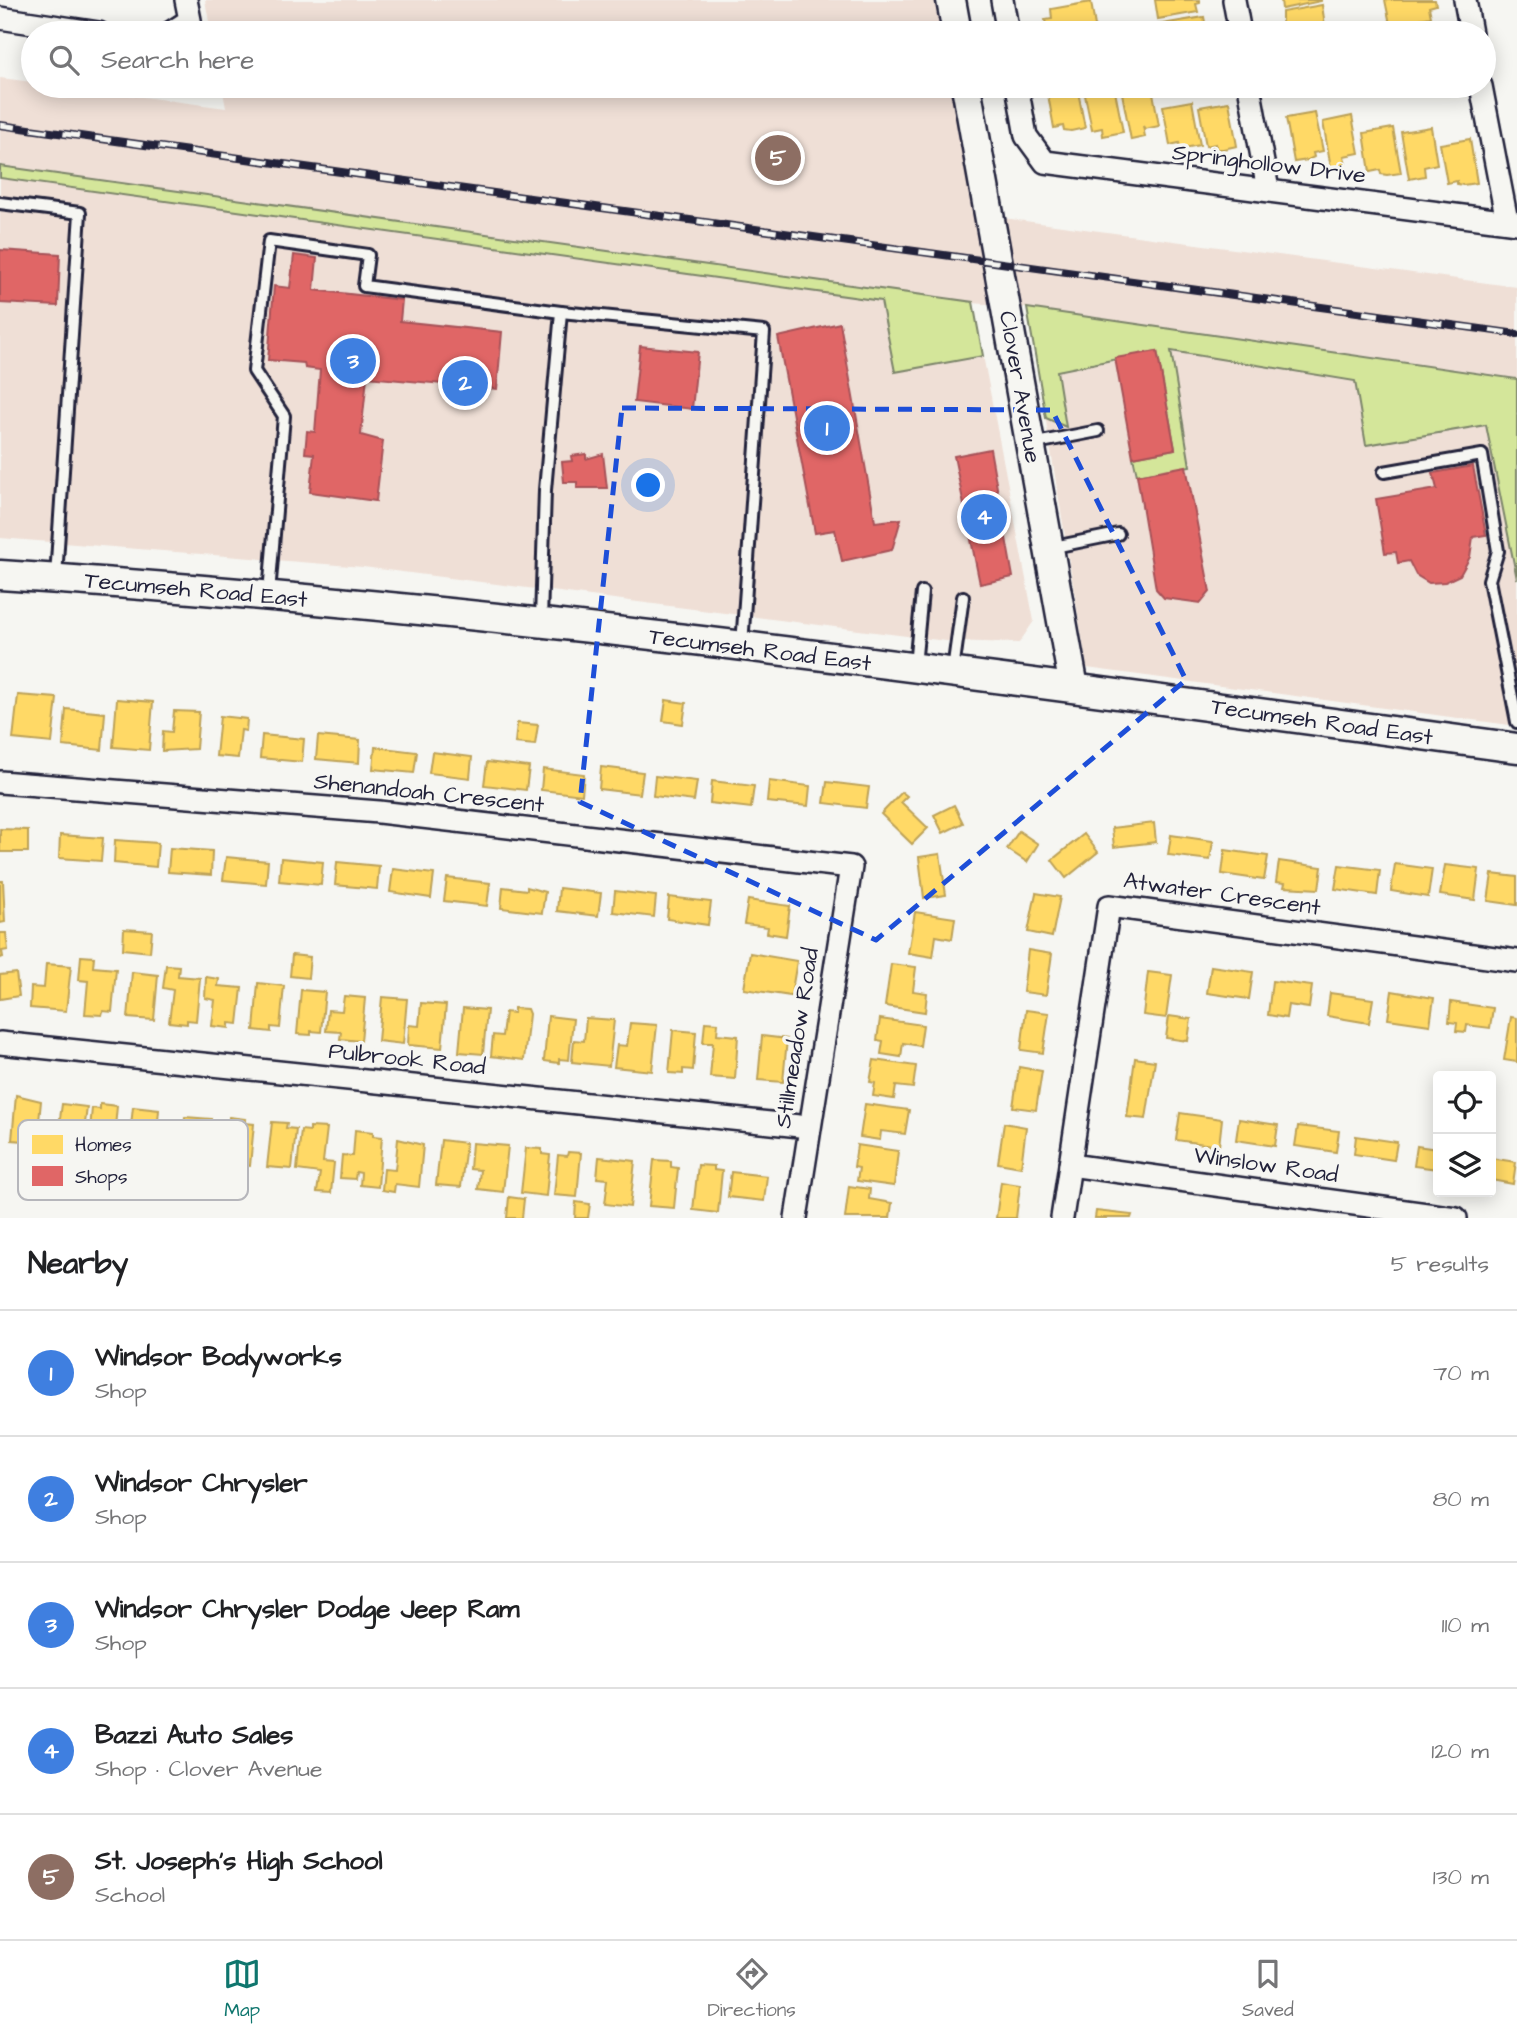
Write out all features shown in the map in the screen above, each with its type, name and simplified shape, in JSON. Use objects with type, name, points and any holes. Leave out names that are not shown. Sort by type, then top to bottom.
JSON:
[{"type":"main road","points":[[951,0],[955,21]]},
{"type":"main road","name":"Clover Avenue","points":[[968,98],[1073,688]]},
{"type":"main road","name":"Tecumseh Road East","points":[[0,575],[412,608],[1073,688],[1517,748]]},
{"type":"street","points":[[1002,0],[1006,21]]},
{"type":"street","points":[[1234,0],[1238,21]]},
{"type":"street","points":[[1465,0],[1469,21]]},
{"type":"street","points":[[0,18],[21,21]]},
{"type":"street","name":"Springhollow Drive","points":[[1019,98],[1026,136],[1045,162],[1512,222]]},
{"type":"street","points":[[1251,98],[1268,190]]},
{"type":"street","points":[[1484,98],[1512,222]]},
{"type":"street","name":"Shenandoah Crescent","points":[[0,782],[379,812],[851,867]]},
{"type":"street","name":"Stillmeadow Road","points":[[796,1218],[851,867]]},
{"type":"street","name":"Atwater Crescent","points":[[1062,1218],[1109,906],[1517,961]]},
{"type":"street","name":"Pulbrook Road","points":[[0,1043],[809,1126]]},
{"type":"street","name":"Winslow Road","points":[[1070,1165],[1456,1218]]},
{"type":"lane","points":[[0,203],[80,213],[56,578]]},
{"type":"lane","points":[[268,596],[284,416],[254,371],[270,241],[368,255],[364,286],[561,312],[764,332],[742,648]]},
{"type":"lane","points":[[541,624],[545,490],[561,312]]},
{"type":"lane","points":[[1031,444],[1098,431]]},
{"type":"lane","points":[[1384,472],[1482,455],[1498,551],[1489,580],[1517,722]]},
{"type":"lane","points":[[1049,548],[1118,534]]},
{"type":"lane","points":[[915,669],[922,592]]},
{"type":"lane","points":[[953,674],[963,597]]},
{"type":"highlighted area","points":[[622,408],[1052,410],[1186,680],[876,940],[580,802]]},
{"type":"shaded area","points":[[205,0],[949,0],[953,21],[209,21]]},
{"type":"shaded area","points":[[0,78],[21,81],[21,98],[151,98],[226,108],[224,98],[967,98],[988,216],[1517,287],[1517,379],[1483,374],[1517,577],[1517,726],[1087,668],[1027,308],[973,303],[1034,621],[1019,643],[946,641],[363,567],[0,538]]},
{"type":"green space","points":[[0,166],[973,302],[983,356],[895,372],[881,301],[0,178]]},
{"type":"green space","points":[[1027,308],[1517,379],[1517,579],[1486,425],[1366,445],[1355,381],[1171,351],[1190,466],[1137,475],[1133,457],[1175,449],[1157,351],[1057,371],[1066,427],[1046,418]]},
{"type":"building: Homes","points":[[1155,0],[1200,0],[1200,3],[1196,4],[1198,12],[1158,19]]},
{"type":"building: Homes","points":[[1281,0],[1321,0],[1321,1],[1282,9]]},
{"type":"building: Homes","points":[[1385,0],[1435,0],[1436,5],[1429,7],[1431,17],[1389,21]]},
{"type":"building: Homes","points":[[1091,2],[1094,21],[1045,21],[1052,19],[1051,9]]},
{"type":"building: Homes","points":[[1322,5],[1324,21],[1282,21],[1282,12]]},
{"type":"building: Homes","points":[[1204,17],[1205,21],[1180,21]]},
{"type":"building: Homes","points":[[1049,98],[1079,98],[1085,128],[1071,131],[1064,130],[1063,126],[1054,128]]},
{"type":"building: Homes","points":[[1086,98],[1116,98],[1123,132],[1103,136],[1102,128],[1092,130]]},
{"type":"building: Homes","points":[[1123,98],[1154,98],[1159,126],[1145,129],[1143,126],[1145,137],[1131,140]]},
{"type":"building: Homes","points":[[1192,101],[1200,145],[1184,148],[1180,147],[1179,143],[1170,145],[1163,106]]},
{"type":"building: Homes","points":[[1229,102],[1237,146],[1217,149],[1216,144],[1206,146],[1199,107]]},
{"type":"building: Homes","points":[[1315,113],[1323,151],[1313,153],[1314,157],[1308,160],[1294,162],[1286,118]]},
{"type":"building: Homes","points":[[1352,116],[1359,153],[1344,156],[1346,165],[1331,168],[1323,122]]},
{"type":"building: Homes","points":[[1431,127],[1437,164],[1424,167],[1425,176],[1409,179],[1401,132]]},
{"type":"building: Homes","points":[[1393,128],[1401,173],[1387,175],[1381,174],[1380,170],[1370,172],[1364,133]]},
{"type":"building: Homes","points":[[1470,139],[1477,183],[1447,183],[1440,144]]},
{"type":"building: Homes","points":[[18,695],[57,698],[52,743],[13,739]]},
{"type":"building: Homes","points":[[117,699],[153,702],[149,750],[113,747]]},
{"type":"building: Homes","points":[[666,700],[686,703],[683,724],[663,721]]},
{"type":"building: Homes","points":[[66,709],[105,713],[102,750],[63,746]]},
{"type":"building: Homes","points":[[174,711],[199,712],[196,749],[162,751],[163,731],[172,732]]},
{"type":"building: Homes","points":[[220,716],[247,719],[246,731],[241,730],[238,758],[216,756]]},
{"type":"building: Homes","points":[[517,723],[538,725],[535,745],[515,743]]},
{"type":"building: Homes","points":[[262,735],[304,739],[302,762],[260,758]]},
{"type":"building: Homes","points":[[318,736],[360,740],[359,763],[316,759]]},
{"type":"building: Homes","points":[[375,747],[417,752],[414,773],[373,769]]},
{"type":"building: Homes","points":[[432,752],[472,757],[470,778],[429,773]]},
{"type":"building: Homes","points":[[487,762],[529,767],[526,790],[484,785]]},
{"type":"building: Homes","points":[[601,767],[643,772],[640,794],[599,789]]},
{"type":"building: Homes","points":[[543,769],[584,774],[582,795],[541,790]]},
{"type":"building: Homes","points":[[655,776],[697,781],[694,801],[653,796]]},
{"type":"building: Homes","points":[[712,781],[754,786],[751,808],[710,803]]},
{"type":"building: Homes","points":[[769,781],[810,786],[808,806],[767,802]]},
{"type":"building: Homes","points":[[827,782],[869,787],[866,808],[824,803]]},
{"type":"building: Homes","points":[[902,792],[907,796],[901,802],[928,828],[912,844],[881,814]]},
{"type":"building: Homes","points":[[954,805],[963,823],[943,833],[934,815]]},
{"type":"building: Homes","points":[[1154,823],[1156,842],[1114,847],[1112,828]]},
{"type":"building: Homes","points":[[0,829],[28,830],[28,852],[0,852]]},
{"type":"building: Homes","points":[[1019,831],[1038,844],[1027,862],[1007,849]]},
{"type":"building: Homes","points":[[1084,834],[1098,852],[1066,878],[1052,860]]},
{"type":"building: Homes","points":[[60,835],[103,838],[101,861],[59,858]]},
{"type":"building: Homes","points":[[1171,835],[1213,841],[1210,860],[1168,855]]},
{"type":"building: Homes","points":[[115,840],[158,843],[156,867],[114,863]]},
{"type":"building: Homes","points":[[170,848],[212,851],[211,875],[168,872]]},
{"type":"building: Homes","points":[[1225,850],[1268,856],[1264,880],[1222,874]]},
{"type":"building: Homes","points":[[940,854],[946,895],[924,898],[919,857]]},
{"type":"building: Homes","points":[[226,857],[268,861],[266,884],[223,880]]},
{"type":"building: Homes","points":[[281,858],[323,862],[321,885],[279,881]]},
{"type":"building: Homes","points":[[1279,861],[1322,867],[1319,889],[1284,887],[1285,883],[1276,882]]},
{"type":"building: Homes","points":[[337,862],[379,866],[377,889],[335,885]]},
{"type":"building: Homes","points":[[1395,864],[1432,869],[1428,897],[1391,891]]},
{"type":"building: Homes","points":[[1339,865],[1380,870],[1377,895],[1335,889]]},
{"type":"building: Homes","points":[[1445,865],[1479,869],[1475,900],[1440,895]]},
{"type":"building: Homes","points":[[393,869],[434,874],[431,898],[390,892]]},
{"type":"building: Homes","points":[[1492,874],[1517,877],[1517,905],[1488,901]]},
{"type":"building: Homes","points":[[447,878],[490,883],[487,906],[444,901]]},
{"type":"building: Homes","points":[[0,881],[3,881],[5,922],[0,923]]},
{"type":"building: Homes","points":[[503,887],[527,890],[527,887],[545,892],[542,913],[501,908]]},
{"type":"building: Homes","points":[[559,888],[601,893],[598,916],[557,911]]},
{"type":"building: Homes","points":[[615,891],[656,896],[654,917],[613,912]]},
{"type":"building: Homes","points":[[1036,893],[1060,897],[1052,937],[1028,932]]},
{"type":"building: Homes","points":[[669,897],[711,902],[708,925],[667,919]]},
{"type":"building: Homes","points":[[748,900],[790,906],[786,936],[767,933],[768,927],[744,924]]},
{"type":"building: Homes","points":[[915,912],[955,918],[952,939],[936,936],[933,957],[908,953]]},
{"type":"building: Homes","points":[[124,929],[152,931],[150,952],[123,949]]},
{"type":"building: Homes","points":[[0,933],[6,933],[8,950],[2,951],[3,957],[0,958]]},
{"type":"building: Homes","points":[[1028,950],[1052,954],[1046,995],[1023,992]]},
{"type":"building: Homes","points":[[750,953],[797,961],[791,996],[744,989]]},
{"type":"building: Homes","points":[[292,955],[310,957],[308,978],[290,976]]},
{"type":"building: Homes","points":[[81,956],[94,957],[93,967],[116,969],[112,1012],[103,1011],[102,1015],[85,1014],[88,981],[79,980]]},
{"type":"building: Homes","points":[[46,964],[71,966],[66,1011],[30,1008],[31,987],[44,988]]},
{"type":"building: Homes","points":[[891,964],[916,967],[913,991],[927,993],[925,1012],[885,1006]]},
{"type":"building: Homes","points":[[166,965],[179,966],[178,976],[200,978],[196,1021],[187,1020],[187,1024],[169,1022],[173,990],[163,988]]},
{"type":"building: Homes","points":[[1211,966],[1253,972],[1249,999],[1207,993]]},
{"type":"building: Homes","points":[[132,972],[158,975],[154,1020],[128,1018]]},
{"type":"building: Homes","points":[[1148,972],[1172,975],[1166,1018],[1143,1015]]},
{"type":"building: Homes","points":[[16,973],[19,996],[0,999],[0,975]]},
{"type":"building: Homes","points":[[206,977],[219,979],[218,986],[242,988],[238,1024],[229,1023],[229,1028],[212,1026],[215,1000],[205,998]]},
{"type":"building: Homes","points":[[1272,981],[1312,986],[1309,1008],[1288,1005],[1286,1018],[1268,1015]]},
{"type":"building: Homes","points":[[258,983],[284,986],[280,1028],[271,1027],[271,1032],[254,1030]]},
{"type":"building: Homes","points":[[301,990],[325,992],[321,1032],[311,1031],[311,1035],[297,1034]]},
{"type":"building: Homes","points":[[1392,991],[1434,998],[1430,1025],[1388,1019]]},
{"type":"building: Homes","points":[[1330,993],[1373,999],[1369,1023],[1327,1016]]},
{"type":"building: Homes","points":[[344,996],[365,998],[361,1041],[340,1039],[341,1032],[326,1031],[328,1010],[342,1011]]},
{"type":"building: Homes","points":[[382,997],[407,999],[403,1044],[378,1041]]},
{"type":"building: Homes","points":[[1451,1002],[1493,1008],[1490,1028],[1467,1025],[1466,1032],[1456,1031],[1457,1023],[1449,1022]]},
{"type":"building: Homes","points":[[421,1003],[446,1005],[442,1048],[408,1045],[409,1025],[419,1026]]},
{"type":"building: Homes","points":[[463,1008],[487,1010],[483,1054],[459,1052]]},
{"type":"building: Homes","points":[[514,1008],[527,1009],[529,1014],[524,1060],[491,1056],[493,1035],[502,1036],[505,1012],[514,1013]]},
{"type":"building: Homes","points":[[1026,1010],[1049,1013],[1043,1053],[1021,1050]]},
{"type":"building: Homes","points":[[548,1016],[573,1019],[569,1060],[559,1059],[559,1063],[544,1061]]},
{"type":"building: Homes","points":[[1169,1016],[1191,1019],[1188,1041],[1166,1038]]},
{"type":"building: Homes","points":[[1511,1017],[1517,1018],[1517,1062],[1504,1060]]},
{"type":"building: Homes","points":[[586,1018],[614,1020],[609,1066],[572,1062],[574,1040],[584,1041]]},
{"type":"building: Homes","points":[[880,1019],[923,1025],[920,1046],[903,1043],[901,1057],[881,1054],[883,1041],[877,1040]]},
{"type":"building: Homes","points":[[705,1022],[718,1023],[717,1034],[738,1036],[735,1079],[710,1077],[713,1043],[703,1043]]},
{"type":"building: Homes","points":[[630,1023],[657,1025],[652,1071],[614,1067],[617,1045],[627,1046]]},
{"type":"building: Homes","points":[[673,1030],[696,1032],[693,1070],[683,1069],[683,1074],[669,1073]]},
{"type":"building: Homes","points":[[762,1036],[787,1039],[783,1082],[758,1080]]},
{"type":"building: Homes","points":[[1135,1058],[1155,1061],[1146,1119],[1127,1117]]},
{"type":"building: Homes","points":[[874,1060],[916,1066],[913,1088],[896,1086],[894,1099],[873,1096],[875,1083],[870,1082]]},
{"type":"building: Homes","points":[[1019,1067],[1042,1071],[1036,1110],[1013,1107]]},
{"type":"building: Homes","points":[[16,1095],[41,1101],[39,1120],[18,1120],[18,1140],[12,1140]]},
{"type":"building: Homes","points":[[62,1104],[87,1107],[85,1120],[60,1120]]},
{"type":"building: Homes","points":[[100,1104],[117,1106],[116,1120],[91,1120],[92,1108],[100,1109]]},
{"type":"building: Homes","points":[[865,1104],[909,1110],[905,1134],[881,1131],[880,1140],[860,1137]]},
{"type":"building: Homes","points":[[133,1107],[159,1110],[158,1120],[132,1120]]},
{"type":"building: Homes","points":[[1180,1113],[1222,1119],[1219,1146],[1176,1140]]},
{"type":"building: Homes","points":[[185,1117],[211,1119],[211,1120],[185,1120]]},
{"type":"building: Homes","points":[[229,1117],[246,1119],[246,1120],[229,1120]]},
{"type":"building: Homes","points":[[1239,1119],[1278,1125],[1275,1146],[1236,1140]]},
{"type":"building: Homes","points":[[272,1122],[287,1123],[286,1128],[296,1129],[292,1169],[267,1167]]},
{"type":"building: Homes","points":[[248,1123],[254,1124],[248,1166]]},
{"type":"building: Homes","points":[[1004,1123],[1026,1127],[1021,1167],[998,1163]]},
{"type":"building: Homes","points":[[1298,1126],[1339,1131],[1336,1152],[1295,1146]]},
{"type":"building: Homes","points":[[310,1127],[327,1128],[323,1162],[334,1163],[331,1193],[317,1192],[320,1173],[297,1170],[301,1130],[310,1131]]},
{"type":"building: Homes","points":[[355,1130],[373,1132],[373,1136],[382,1137],[378,1187],[360,1185],[361,1173],[356,1172],[355,1179],[340,1178],[342,1155],[353,1156]]},
{"type":"building: Homes","points":[[1356,1136],[1397,1142],[1394,1160],[1354,1154]]},
{"type":"building: Homes","points":[[398,1139],[423,1145],[419,1187],[395,1184],[394,1192],[382,1190],[384,1169],[395,1170]]},
{"type":"building: Homes","points":[[441,1140],[466,1143],[461,1187],[436,1185]]},
{"type":"building: Homes","points":[[472,1143],[508,1146],[503,1192],[478,1189],[480,1170],[470,1169]]},
{"type":"building: Homes","points":[[857,1145],[898,1151],[894,1186],[857,1181],[859,1168],[854,1167]]},
{"type":"building: Homes","points":[[1417,1146],[1433,1148],[1433,1168],[1414,1166]]},
{"type":"building: Homes","points":[[526,1148],[542,1149],[542,1154],[550,1155],[546,1196],[521,1193]]},
{"type":"building: Homes","points":[[568,1152],[581,1153],[577,1197],[554,1195],[558,1155],[567,1156]]},
{"type":"building: Homes","points":[[599,1157],[635,1161],[630,1207],[605,1204],[608,1179],[597,1178]]},
{"type":"building: Homes","points":[[1496,1159],[1516,1162],[1513,1184],[1496,1181]]},
{"type":"building: Homes","points":[[654,1160],[671,1161],[671,1167],[678,1168],[674,1208],[649,1206]]},
{"type":"building: Homes","points":[[698,1165],[714,1166],[714,1170],[722,1171],[718,1213],[693,1210]]},
{"type":"building: Homes","points":[[731,1172],[767,1176],[764,1201],[728,1197]]},
{"type":"building: Homes","points":[[1001,1182],[1020,1185],[1016,1218],[996,1218]]},
{"type":"building: Homes","points":[[849,1186],[870,1189],[869,1199],[892,1203],[890,1218],[845,1218]]},
{"type":"building: Homes","points":[[509,1197],[524,1199],[522,1218],[507,1218]]},
{"type":"building: Homes","points":[[576,1202],[590,1204],[588,1218],[575,1218]]},
{"type":"building: Homes","points":[[1096,1211],[1132,1215],[1131,1218],[1095,1218]]},
{"type":"building: Shops","points":[[0,250],[60,254],[58,306],[0,303]]},
{"type":"building: Shops","points":[[294,255],[317,258],[314,290],[402,300],[400,321],[502,332],[497,389],[367,377],[361,435],[383,441],[376,501],[310,492],[314,454],[305,453],[307,431],[315,432],[320,370],[305,368],[304,363],[268,360],[274,286],[290,288]]},
{"type":"building: Shops","points":[[840,323],[875,522],[901,519],[892,550],[842,561],[835,530],[815,533],[778,337]]},
{"type":"building: Shops","points":[[640,346],[698,352],[692,409],[634,402]]},
{"type":"building: Shops","points":[[1157,351],[1175,449],[1133,457],[1115,358]]},
{"type":"building: Shops","points":[[990,449],[1013,577],[980,584],[954,456]]},
{"type":"building: Shops","points":[[586,454],[586,459],[603,454],[607,488],[577,488],[577,482],[564,482],[562,462],[572,461],[571,456]]},
{"type":"building: Shops","points":[[1186,466],[1210,592],[1201,603],[1164,598],[1156,589],[1137,475]]},
{"type":"building: Shops","points":[[1473,466],[1486,535],[1473,537],[1470,557],[1460,575],[1445,582],[1429,583],[1416,575],[1409,561],[1398,563],[1396,552],[1385,553],[1376,499],[1437,489],[1433,473]]},
{"type":"railway","points":[[0,125],[1517,334]]},
{"type":"place","name":"St. Joseph's High School","points":[[778,158]]},
{"type":"place","name":"Windsor Chrysler Dodge Jeep Ram","points":[[353,361]]},
{"type":"place","name":"Windsor Chrysler","points":[[465,383]]},
{"type":"place","name":"Windsor Bodyworks","points":[[827,428]]},
{"type":"place","name":"Bazzi Auto Sales","points":[[984,517]]}]
